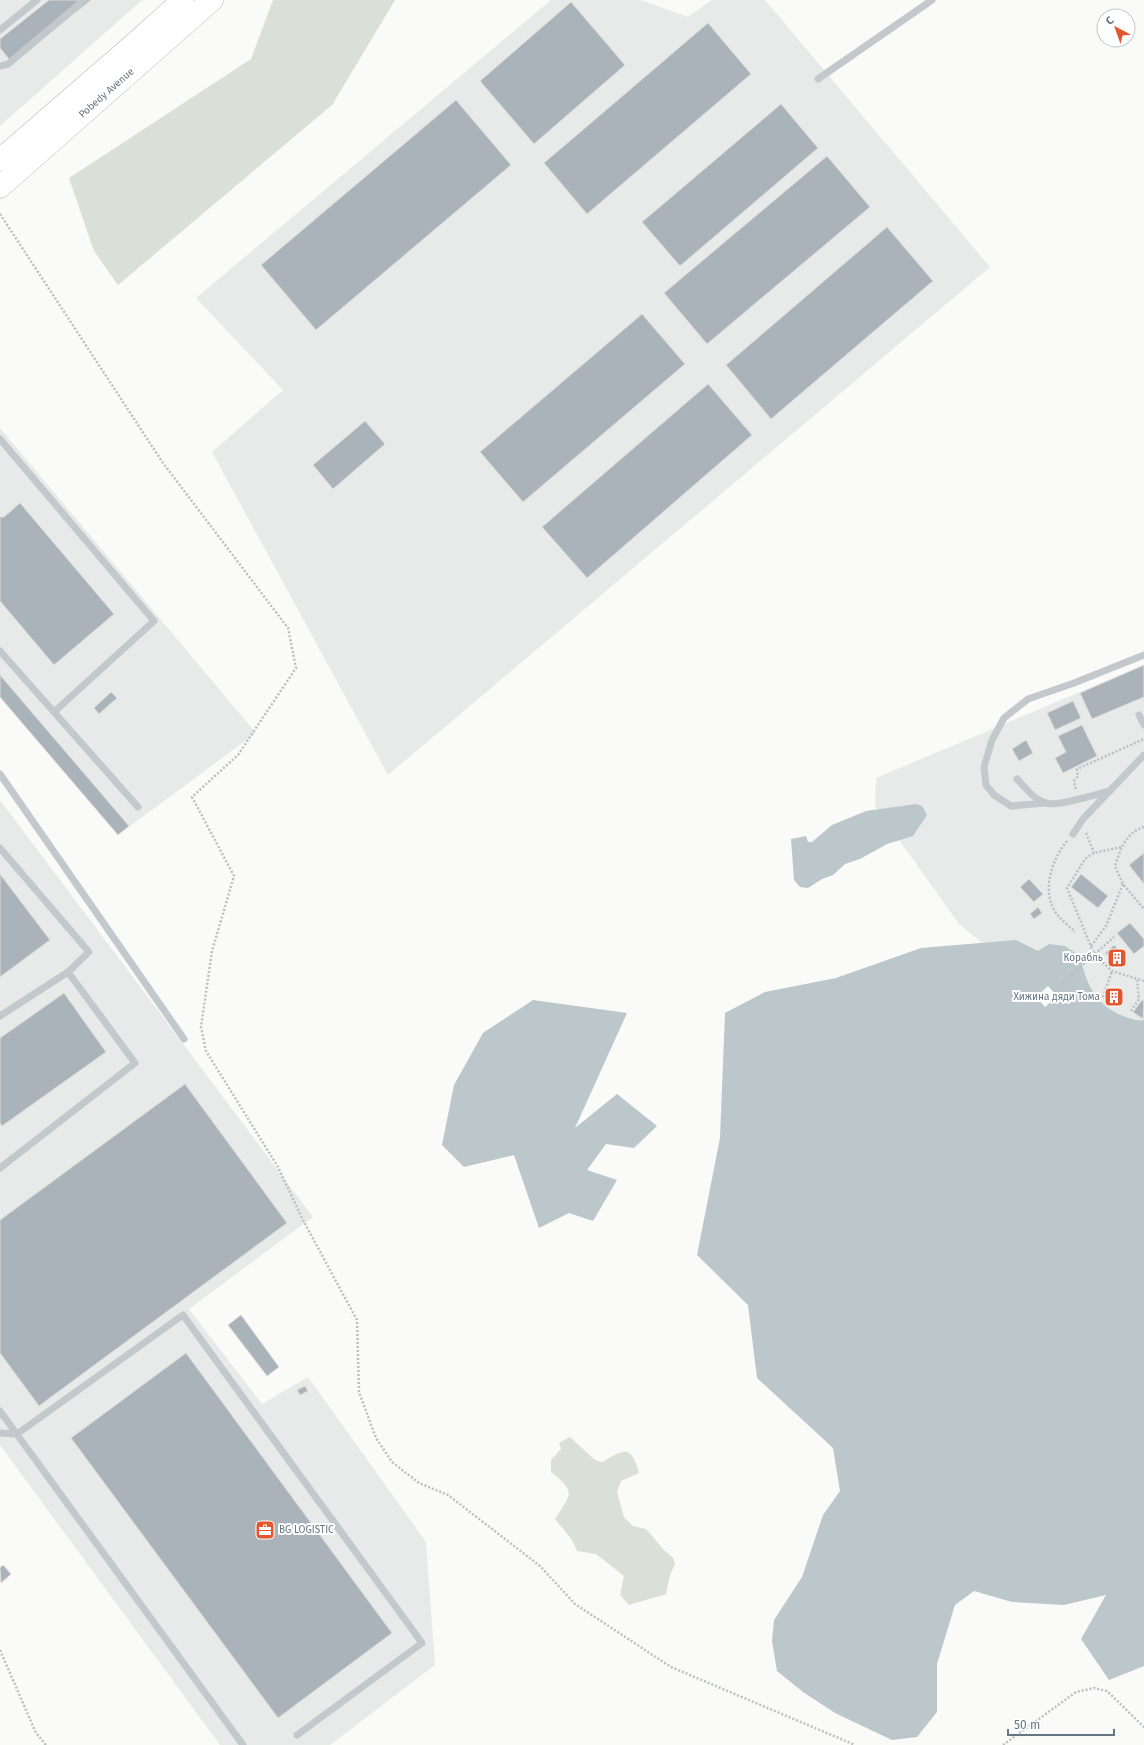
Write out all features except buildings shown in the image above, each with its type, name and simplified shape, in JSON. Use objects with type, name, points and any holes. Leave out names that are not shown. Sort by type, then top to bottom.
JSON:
[{"type":"main road","name":"Pobedy Avenue","points":[[0,160],[133,46],[183,0]]},
{"type":"main road","name":"Pobedy Avenue","points":[[0,187],[212,0]]},
{"type":"lane","points":[[0,30],[37,0]]},
{"type":"lane","points":[[0,66],[8,64],[84,0]]},
{"type":"lane","points":[[818,79],[932,0]]},
{"type":"lane","points":[[2,444],[154,621],[54,712]]},
{"type":"lane","points":[[0,651],[138,807]]},
{"type":"lane","points":[[1110,791],[1059,804],[1046,803],[1011,806],[994,795],[986,785],[984,766],[992,740],[1004,718],[1028,699],[1074,683],[1144,654]]},
{"type":"lane","points":[[1139,715],[1144,725]]},
{"type":"lane","points":[[1073,834],[1083,819],[1144,755]]},
{"type":"lane","points":[[0,774],[184,1039]]},
{"type":"lane","points":[[1017,779],[1032,795],[1046,803]]},
{"type":"lane","points":[[0,848],[89,952],[68,972],[0,1016]]},
{"type":"lane","points":[[0,1168],[134,1062],[68,972]]},
{"type":"lane","points":[[0,1432],[17,1434],[183,1315],[422,1643],[297,1735]]},
{"type":"lane","points":[[0,1411],[243,1745]]},
{"type":"path","points":[[0,214],[163,463],[288,628],[296,668],[238,755],[192,797],[234,876],[212,951],[201,1027],[206,1051],[278,1167],[303,1220],[357,1320],[359,1392],[376,1438],[392,1462],[420,1483],[448,1495],[540,1566],[575,1604],[671,1667],[855,1745]]},
{"type":"path","points":[[1144,827],[1133,833],[1121,847],[1115,866],[1123,884],[1144,909]]},
{"type":"path","points":[[1073,834],[1060,849],[1050,876],[1049,891],[1050,900],[1056,912],[1075,932]]},
{"type":"path","points":[[1121,847],[1094,853],[1085,859],[1067,888],[1094,954],[1112,971],[1144,981]]},
{"type":"path","points":[[1091,946],[1106,926],[1123,884]]},
{"type":"path","points":[[1053,990],[1114,937]]},
{"type":"path","points":[[1103,997],[1112,971]]},
{"type":"path","points":[[1131,1011],[1139,999],[1137,980]]},
{"type":"path","points":[[0,1650],[36,1733],[46,1745]]},
{"type":"path","points":[[1003,1745],[1076,1692],[1094,1688],[1107,1691],[1144,1727]]},
{"type":"shaded area","points":[[0,0],[142,0],[0,126]]},
{"type":"shaded area","points":[[273,0],[395,0],[332,105],[118,285],[94,251],[69,178],[251,59]]},
{"type":"shaded area","points":[[551,0],[641,0],[688,17],[712,0],[765,0],[990,267],[388,775],[212,452],[283,390],[196,298]]},
{"type":"shaded area","points":[[0,428],[256,733],[118,835],[0,695]]},
{"type":"shaded area","points":[[1144,665],[1144,1075],[959,924],[875,806],[876,778]]},
{"type":"shaded area","points":[[0,800],[313,1217],[189,1309],[262,1404],[308,1377],[426,1542],[435,1665],[330,1745],[220,1745],[0,1445]]},
{"type":"shaded area","points":[[916,804],[922,806],[927,815],[913,836],[887,844],[860,859],[845,864],[833,875],[822,879],[808,888],[800,887],[794,880],[791,839],[806,836],[808,842],[812,842],[832,825],[866,811]]},
{"type":"shaded area","points":[[1016,940],[1038,951],[1049,944],[1065,946],[1080,956],[1085,975],[1093,992],[1105,1006],[1126,1017],[1136,1020],[1144,1020],[1144,1666],[1109,1680],[1081,1639],[1106,1595],[1064,1605],[1012,1602],[974,1591],[955,1605],[937,1664],[937,1712],[917,1737],[892,1740],[835,1713],[803,1692],[777,1671],[772,1641],[774,1620],[802,1577],[823,1515],[840,1491],[833,1448],[757,1378],[748,1305],[697,1255],[720,1138],[725,1013],[765,992],[836,978],[921,948]]},
{"type":"shaded area","points":[[533,1000],[627,1013],[575,1128],[617,1094],[657,1126],[634,1148],[606,1144],[587,1170],[617,1180],[593,1221],[569,1213],[539,1228],[514,1155],[464,1167],[442,1145],[454,1085],[483,1033]]},
{"type":"shaded area","points":[[570,1437],[595,1460],[602,1462],[621,1452],[629,1453],[633,1457],[639,1473],[621,1481],[617,1492],[624,1517],[633,1526],[646,1529],[673,1558],[675,1564],[670,1575],[666,1594],[629,1605],[620,1595],[624,1576],[596,1554],[577,1551],[572,1540],[555,1519],[565,1504],[569,1494],[565,1485],[551,1472],[551,1460],[561,1449],[559,1443]]},
{"type":"pier","points":[[1048,986],[1058,996],[1045,1007],[1036,997]]},
{"type":"place","name":"Корабль","points":[[1117,958]]},
{"type":"place","name":"Хижина дяди Тома","points":[[1114,997]]},
{"type":"place","name":"BG LOGISTIC","points":[[265,1530]]}]
